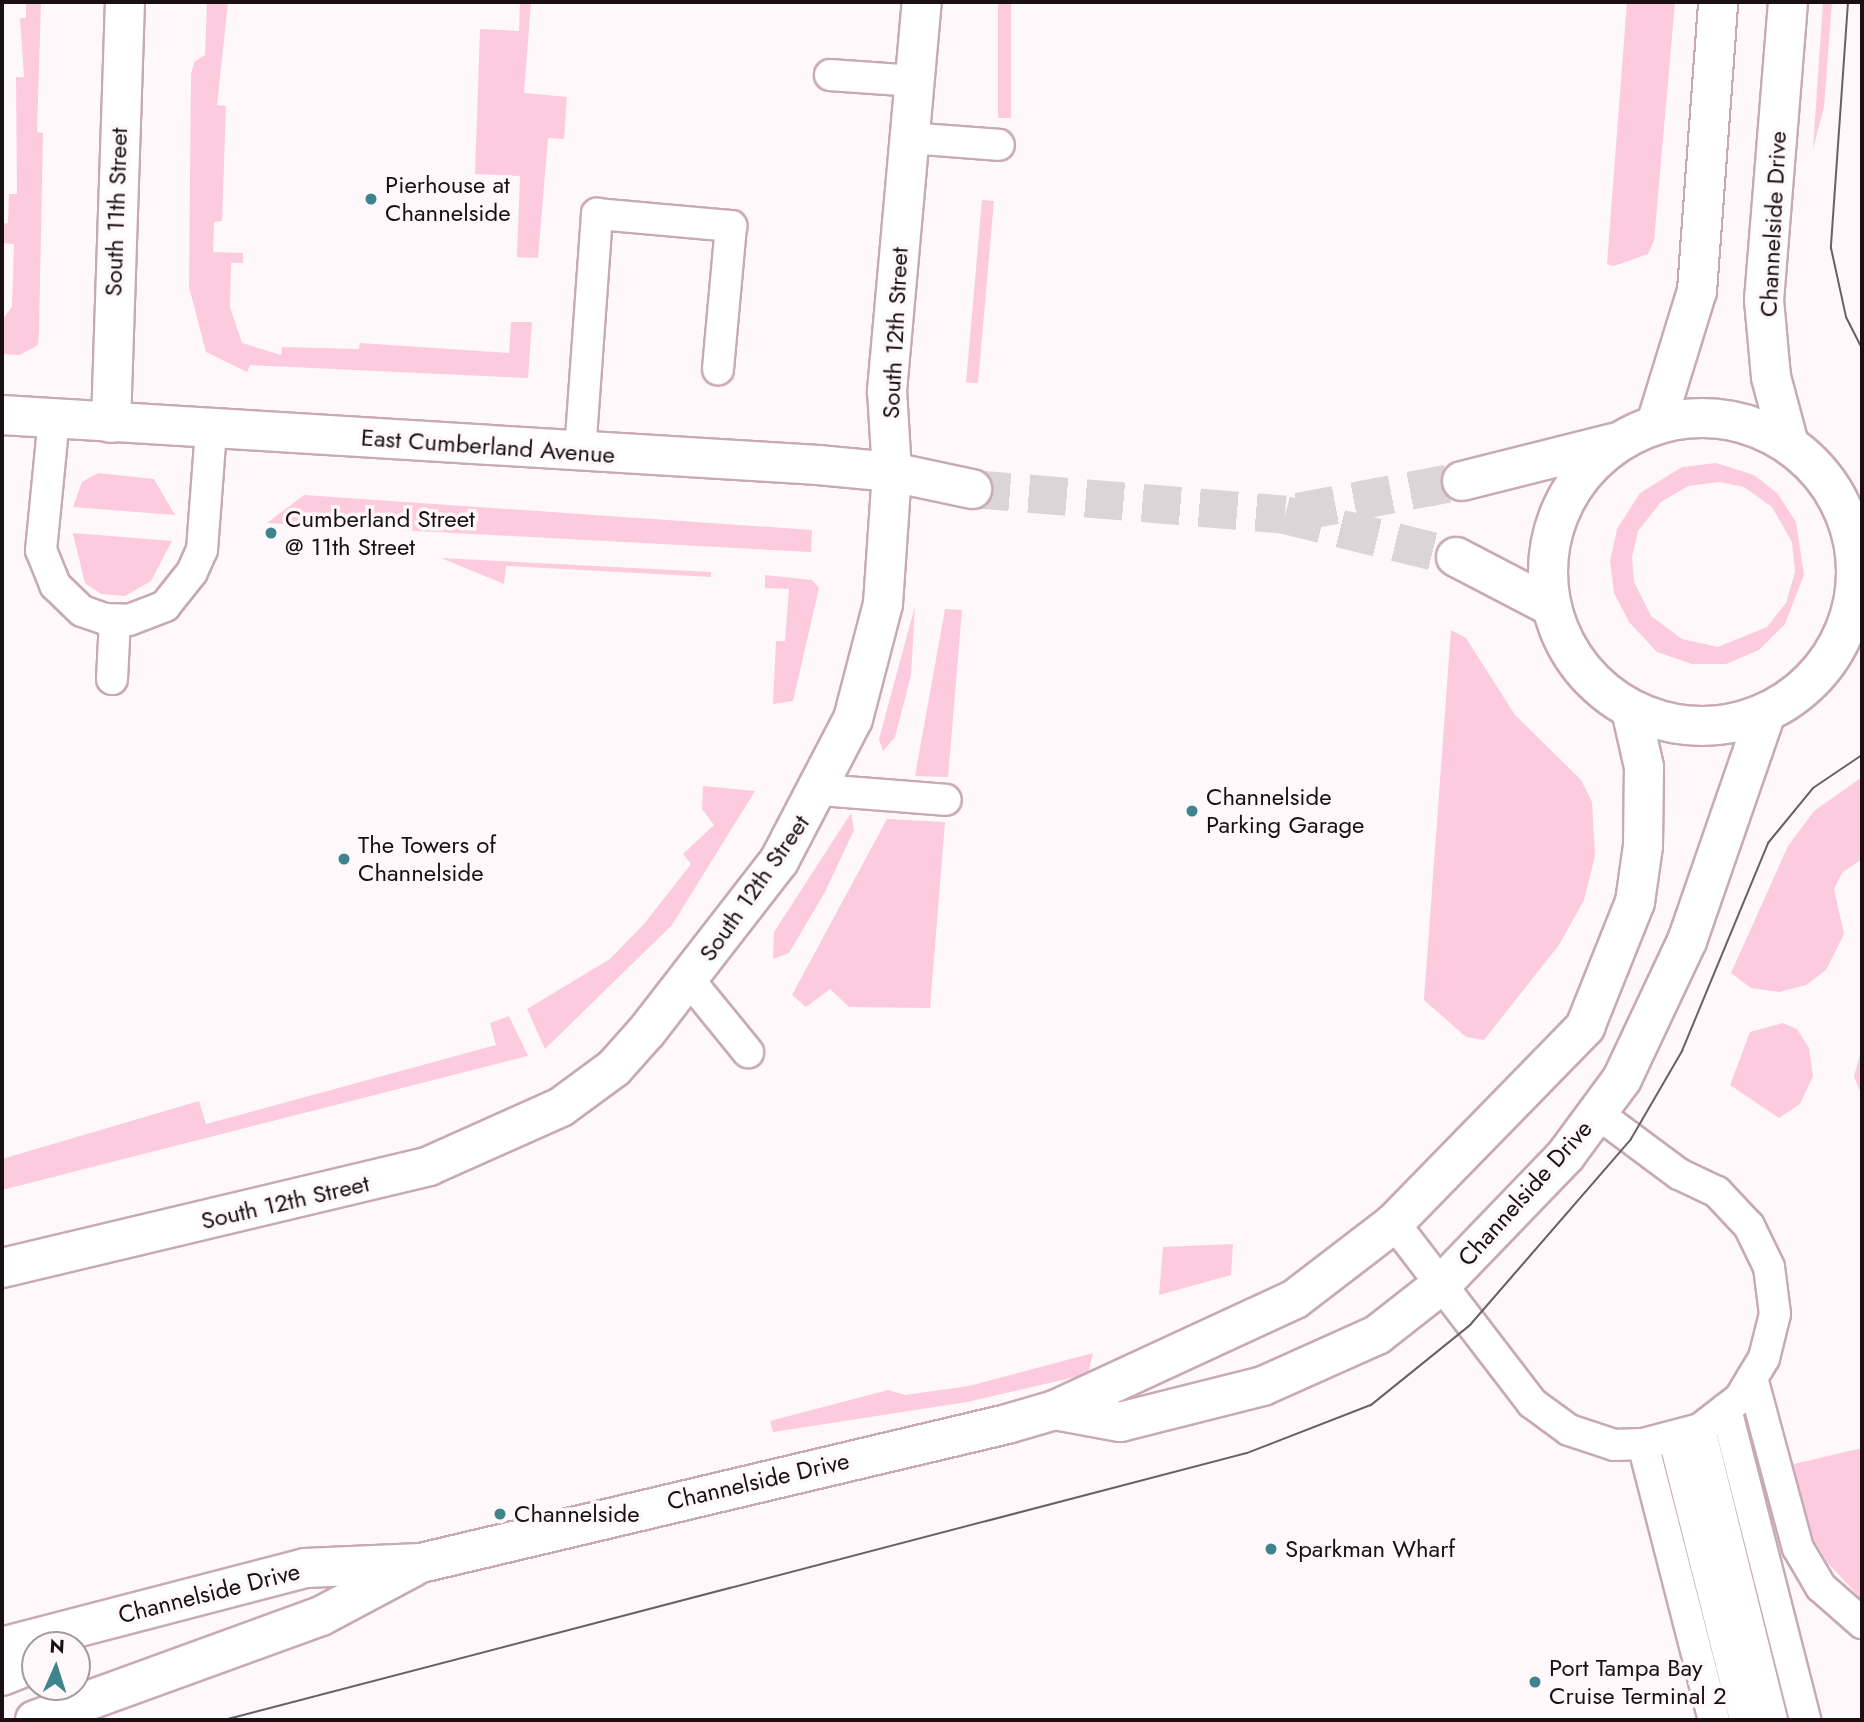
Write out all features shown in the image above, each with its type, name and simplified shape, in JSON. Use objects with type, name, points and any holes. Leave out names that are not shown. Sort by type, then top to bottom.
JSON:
[{"type":"main road","name":"South 11th Street","points":[[111,423],[125,2]]},
{"type":"main road","name":"South 12th Street","points":[[2,1268],[357,1186],[498,1139],[591,1087],[690,981],[779,862],[820,790],[853,719],[883,604],[892,472],[887,391],[922,2]]},
{"type":"main road","points":[[1656,424],[1697,291],[1718,2]]},
{"type":"main road","name":"Channelside Drive","points":[[1788,2],[1764,300],[1771,377],[1789,444]]},
{"type":"main road","name":"East Cumberland Avenue","points":[[2,415],[892,472],[972,489]]},
{"type":"main road","points":[[1462,481],[1618,442],[1656,424],[1701,417],[1747,423],[1789,444],[1822,473],[1846,511],[1860,554],[1857,594],[1827,665],[1800,694],[1766,713],[1722,727],[1675,725],[1631,710],[1587,676],[1566,649],[1550,606],[1547,559],[1558,514],[1582,473],[1618,442]]},
{"type":"main road","points":[[1456,557],[1550,606]]},
{"type":"main road","name":"Channelside Drive","points":[[2,1647],[305,1567],[421,1563],[1055,1410],[1295,1299],[1394,1223],[1585,1027],[1599,1000],[1635,902],[1643,846],[1644,767],[1631,710]]},
{"type":"main road","name":"Channelside Drive","points":[[1055,1410],[1120,1422],[1282,1379],[1377,1335],[1442,1284],[1566,1155],[1597,1113],[1662,1001],[1766,713]]},
{"type":"main road","name":"Channelside Drive","points":[[35,1720],[321,1616],[421,1563]]},
{"type":"main road","points":[[91,1650],[121,1642],[220,1589]]},
{"type":"main road","points":[[2,1676],[21,1669]]},
{"type":"lane","points":[[830,75],[915,81]]},
{"type":"lane","points":[[909,138],[999,145]]},
{"type":"lane","points":[[580,452],[597,214],[731,226],[719,369]]},
{"type":"lane","points":[[54,418],[41,550],[55,585],[82,611],[115,620],[165,606],[192,572],[202,550],[211,429]]},
{"type":"lane","points":[[113,679],[115,620]]},
{"type":"lane","points":[[820,790],[946,800]]},
{"type":"lane","points":[[690,981],[748,1052]]},
{"type":"lane","points":[[1394,1223],[1532,1403],[1569,1430],[1614,1445],[1643,1444],[1687,1434],[1726,1409],[1764,1359],[1774,1314],[1769,1268],[1749,1226],[1717,1192],[1679,1174],[1597,1113]]},
{"type":"lane","points":[[1752,1378],[1798,1548],[1821,1587],[1862,1623]]},
{"type":"lane","points":[[1726,1409],[1805,1720]]},
{"type":"lane","points":[[1687,1434],[1745,1720]]},
{"type":"lane","points":[[1687,1434],[1772,1720]]},
{"type":"lane","points":[[1643,1444],[1714,1720]]},
{"type":"shaded area","points":[[26,2],[41,2],[37,132],[43,133],[38,345],[20,355],[2,354],[2,320],[12,307],[14,244],[2,243],[2,224],[8,223],[9,194],[17,194],[16,77],[24,77],[20,18],[26,18]]},
{"type":"shaded area","points":[[207,2],[228,2],[217,105],[226,106],[222,221],[214,222],[213,252],[243,253],[243,263],[231,263],[230,307],[242,343],[281,355],[282,347],[359,349],[360,343],[509,353],[511,322],[532,322],[528,378],[250,365],[247,372],[206,352],[189,287],[191,74],[194,62],[205,55]]},
{"type":"shaded area","points":[[520,2],[531,2],[524,93],[567,97],[564,139],[548,138],[538,258],[517,257],[520,176],[475,174],[480,29],[519,31]]},
{"type":"shaded area","points":[[998,2],[1011,2],[1011,118],[998,118]]},
{"type":"shaded area","points":[[1627,2],[1675,2],[1654,241],[1648,254],[1614,266],[1607,264]]},
{"type":"shaded area","points":[[1823,2],[1832,2],[1824,107],[1813,149]]},
{"type":"shaded area","points":[[982,200],[994,201],[978,383],[966,382]]},
{"type":"shaded area","points":[[1716,463],[1754,475],[1777,493],[1796,522],[1804,575],[1785,624],[1759,650],[1726,664],[1692,664],[1657,652],[1629,622],[1614,593],[1610,561],[1617,529],[1640,493],[1682,467]],"holes":[[[1719,482],[1744,487],[1772,507],[1792,542],[1795,572],[1786,603],[1767,627],[1718,647],[1682,639],[1651,616],[1634,582],[1632,557],[1638,531],[1661,502],[1688,486]]]},
{"type":"shaded area","points":[[98,473],[154,479],[175,515],[73,507],[82,482]]},
{"type":"shaded area","points":[[304,495],[812,530],[811,552],[267,523]]},
{"type":"shaded area","points":[[73,533],[172,541],[151,581],[125,596],[101,594],[85,583]]},
{"type":"shaded area","points":[[441,558],[711,572],[711,577],[506,566],[504,584]]},
{"type":"shaded area","points":[[765,575],[812,580],[819,588],[793,701],[773,704],[776,641],[785,641],[789,589],[765,588]]},
{"type":"shaded area","points":[[915,606],[911,675],[895,737],[883,751],[879,739]]},
{"type":"shaded area","points":[[945,609],[962,610],[948,777],[915,776]]},
{"type":"shaded area","points":[[1451,630],[1466,638],[1515,715],[1581,780],[1592,802],[1595,856],[1584,900],[1559,945],[1484,1040],[1466,1037],[1424,1000]]},
{"type":"shaded area","points":[[1862,777],[1862,859],[1842,873],[1834,889],[1844,934],[1826,970],[1806,985],[1779,992],[1751,988],[1731,973],[1788,846],[1814,811]]},
{"type":"shaded area","points":[[703,786],[755,791],[672,925],[545,1049],[527,1009],[610,959],[644,924],[691,864],[683,854],[714,825],[702,809]]},
{"type":"shaded area","points":[[851,813],[854,830],[825,892],[789,953],[773,959],[774,932]]},
{"type":"shaded area","points":[[887,819],[945,822],[930,1008],[849,1007],[830,989],[806,1007],[792,995]]},
{"type":"shaded area","points":[[509,1016],[528,1056],[2,1190],[2,1159],[199,1101],[206,1124],[496,1045],[490,1023]]},
{"type":"shaded area","points":[[1783,1023],[1797,1029],[1809,1048],[1813,1076],[1800,1104],[1779,1118],[1730,1085],[1750,1032]]},
{"type":"shaded area","points":[[1862,1048],[1862,1097],[1854,1076]]},
{"type":"shaded area","points":[[1233,1244],[1231,1275],[1159,1295],[1163,1247]]},
{"type":"shaded area","points":[[1093,1353],[1088,1374],[967,1402],[773,1432],[770,1421],[888,1390],[905,1395],[969,1386]]},
{"type":"shaded area","points":[[1862,1448],[1862,1600],[1827,1562],[1804,1523],[1794,1464]]},
{"type":"tunnel","points":[[1298,512],[1462,481]]},
{"type":"tunnel","points":[[972,489],[1285,515],[1456,557]]},
{"type":"tram line","points":[[1848,2],[1831,248],[1846,317],[1862,348]]},
{"type":"tram line","points":[[224,1720],[1247,1453],[1371,1405],[1470,1325],[1631,1139],[1682,1051],[1768,843],[1813,788],[1862,755]]},
{"type":"place","name":"Pierhouse at Channelside","points":[[371,199]]},
{"type":"place","name":"Cumberland Street @ 11th Street","points":[[271,533]]},
{"type":"place","name":"Channelside Parking Garage","points":[[1192,811]]},
{"type":"place","name":"The Towers of Channelside","points":[[344,859]]},
{"type":"place","name":"Channelside","points":[[500,1514]]},
{"type":"place","name":"Sparkman Wharf","points":[[1271,1549]]},
{"type":"place","name":"Port Tampa Bay Cruise Terminal 2","points":[[1535,1682]]}]
